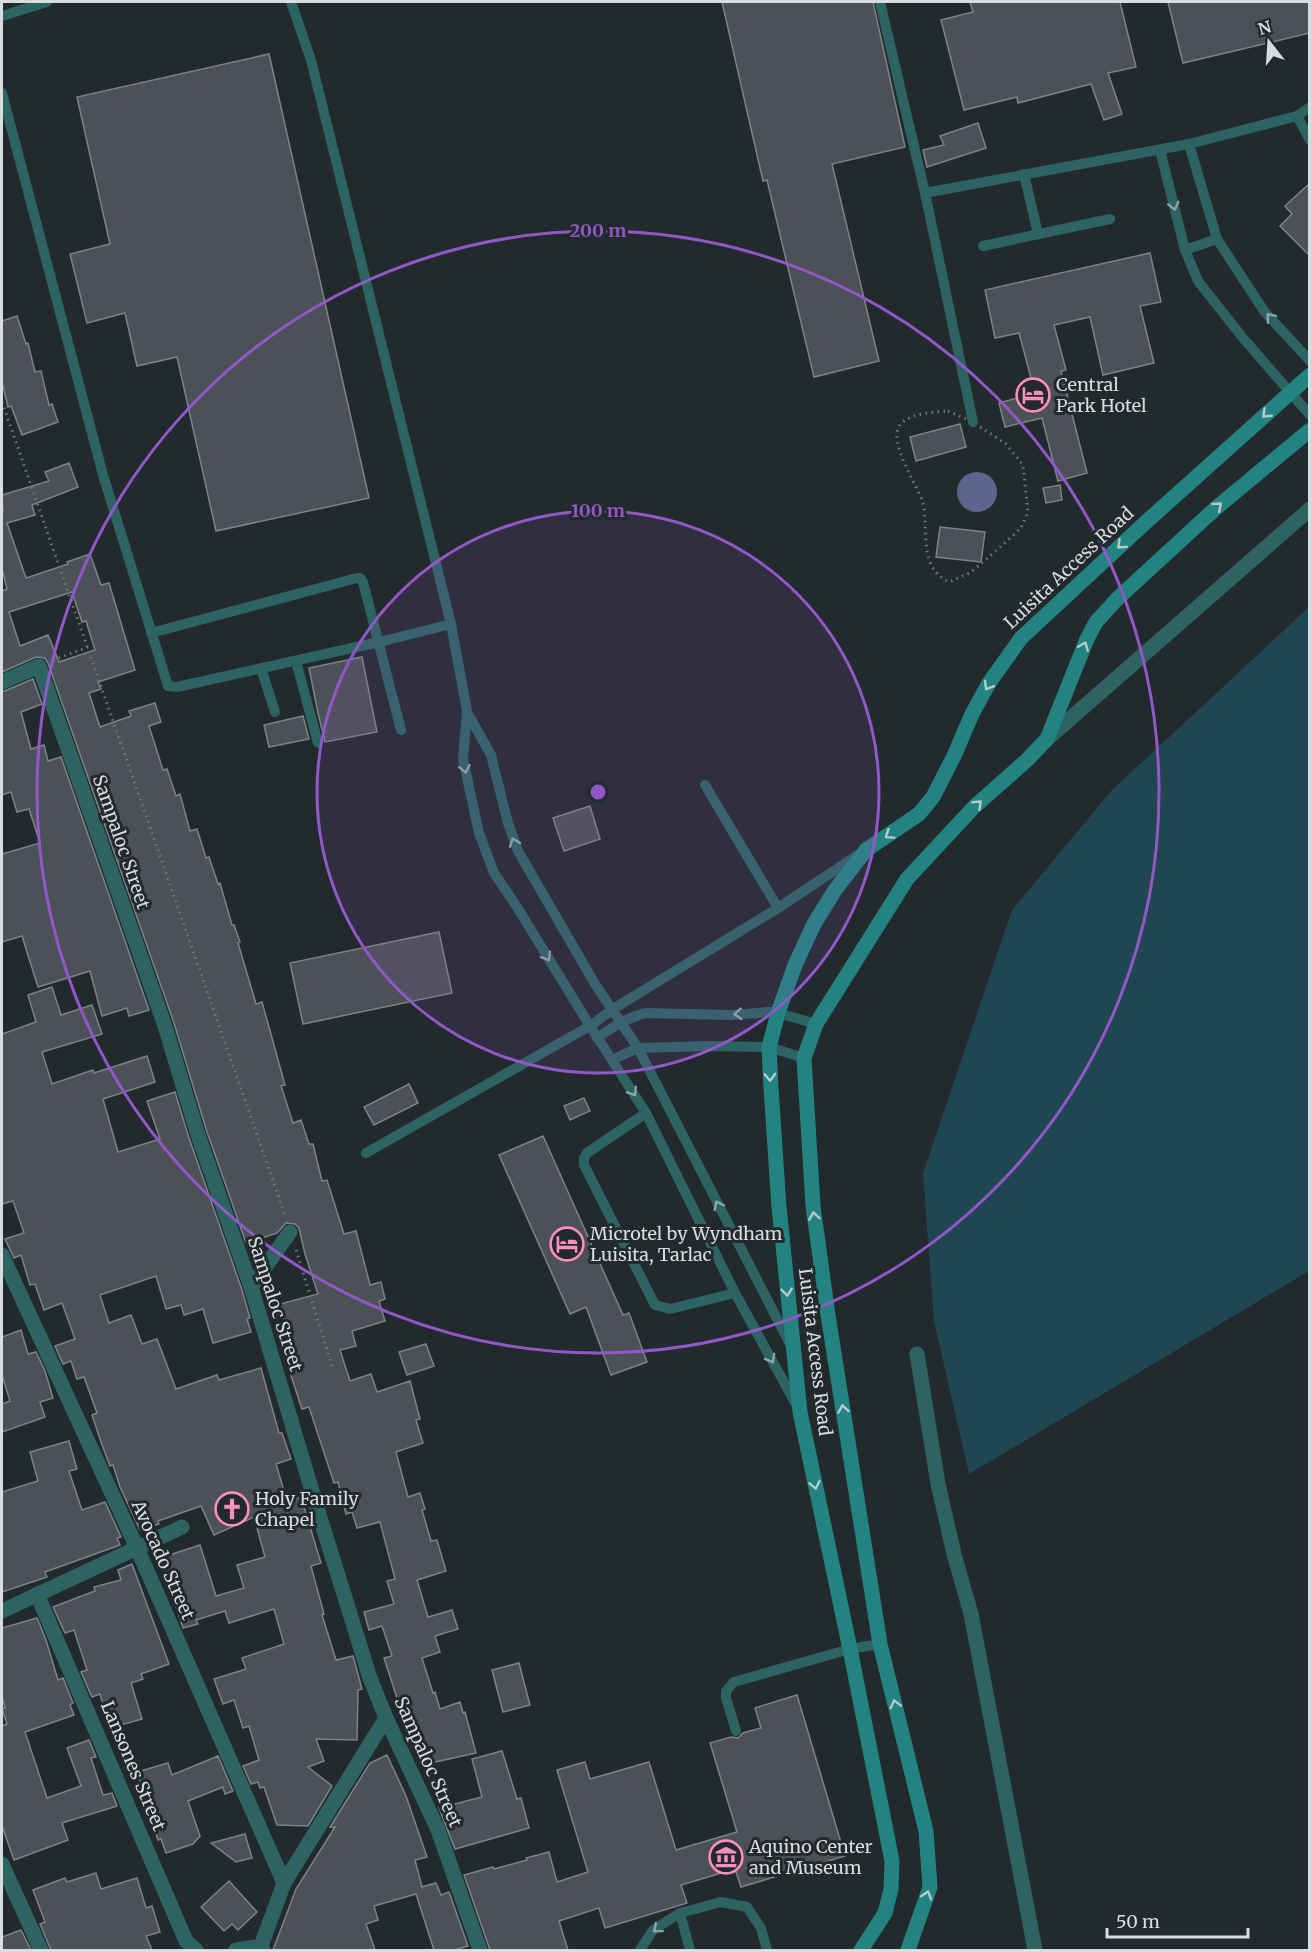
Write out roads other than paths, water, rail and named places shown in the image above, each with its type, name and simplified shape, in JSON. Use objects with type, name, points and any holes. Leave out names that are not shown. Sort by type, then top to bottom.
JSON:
[{"type":"main road","name":"Luisita Access Road","points":[[861,1950],[885,1913],[891,1889],[892,1862],[800,1412],[779,1207],[769,1047],[778,1013],[795,965],[814,924],[835,890],[866,850],[919,814],[933,798],[989,683],[1021,638],[1310,375]]},
{"type":"main road","name":"Luisita Access Road","points":[[908,1950],[930,1887],[926,1831],[880,1644],[813,1206],[804,1058],[816,1024],[907,879],[974,807],[1047,739],[1096,622],[1118,598],[1216,508],[1310,430]]},
{"type":"street","points":[[1047,739],[1310,509]]},
{"type":"street","name":"Sampaloc Street","points":[[2,682],[39,666],[165,1026],[197,1132],[251,1287],[370,1678],[438,1830],[480,1950]]},
{"type":"street","points":[[251,1287],[290,1232]]},
{"type":"street","name":"Avocado Street","points":[[2,1256],[137,1548],[285,1883]]},
{"type":"street","points":[[917,1354],[938,1484],[971,1614],[1035,1950]]},
{"type":"street","points":[[2,1611],[182,1527]]},
{"type":"street","name":"Lansones Street","points":[[37,1594],[186,1941],[196,1950]]},
{"type":"street","points":[[236,1950],[262,1948],[285,1883],[386,1718]]},
{"type":"street","points":[[2,1864],[42,1950]]},
{"type":"lane","points":[[2,16],[47,2]]},
{"type":"lane","points":[[291,2],[311,60],[451,624],[467,711],[463,759],[479,833],[487,856],[494,873],[646,1113],[735,1293],[800,1412]]},
{"type":"lane","points":[[880,2],[925,193],[973,422]]},
{"type":"lane","points":[[2,93],[103,475],[169,687],[296,661],[451,624]]},
{"type":"lane","points":[[925,193],[1189,144],[1297,116],[1310,108]]},
{"type":"lane","points":[[1297,116],[1310,140]]},
{"type":"lane","points":[[1189,144],[1217,239],[1264,311],[1310,361]]},
{"type":"lane","points":[[1160,150],[1185,250],[1198,281],[1289,393],[1310,415]]},
{"type":"lane","points":[[1024,174],[1038,234]]},
{"type":"lane","points":[[983,246],[1110,219]]},
{"type":"lane","points":[[1185,250],[1217,239]]},
{"type":"lane","points":[[151,633],[357,578],[363,582],[401,730]]},
{"type":"lane","points":[[296,661],[318,743]]},
{"type":"lane","points":[[261,668],[275,712]]},
{"type":"lane","points":[[467,711],[492,755],[507,823],[518,851],[573,946],[638,1048],[793,1350]]},
{"type":"lane","points":[[705,785],[778,908]]},
{"type":"lane","points":[[366,1152],[590,1026],[613,1009],[778,908],[866,850]]},
{"type":"lane","points":[[597,1038],[621,1022],[646,1013],[731,1015],[778,1013],[816,1024]]},
{"type":"lane","points":[[612,1060],[638,1048],[709,1046],[769,1047],[804,1058]]},
{"type":"lane","points":[[646,1113],[584,1158],[584,1165],[594,1186],[655,1305],[670,1309],[735,1293]]},
{"type":"lane","points":[[736,1731],[726,1698],[726,1690],[734,1682],[850,1649],[880,1644]]},
{"type":"lane","points":[[640,1950],[653,1930],[680,1913],[722,1902],[747,1907],[761,1928],[767,1950]]},
{"type":"lane","points":[[680,1913],[690,1950]]},
{"type":"water","points":[[977,472],[985,473],[991,478],[996,484],[996,500],[991,506],[985,511],[977,512],[969,511],[963,506],[958,500],[957,492],[958,484],[963,478],[969,473]]},
{"type":"place","name":"Central Park Hotel","points":[[1033,395]]},
{"type":"place","name":"Microtel by Wyndham Luisita, Tarlac","points":[[567,1244]]},
{"type":"place","name":"Holy Family Chapel","points":[[232,1509]]},
{"type":"place","name":"Aquino Center and Museum","points":[[726,1857]]}]
